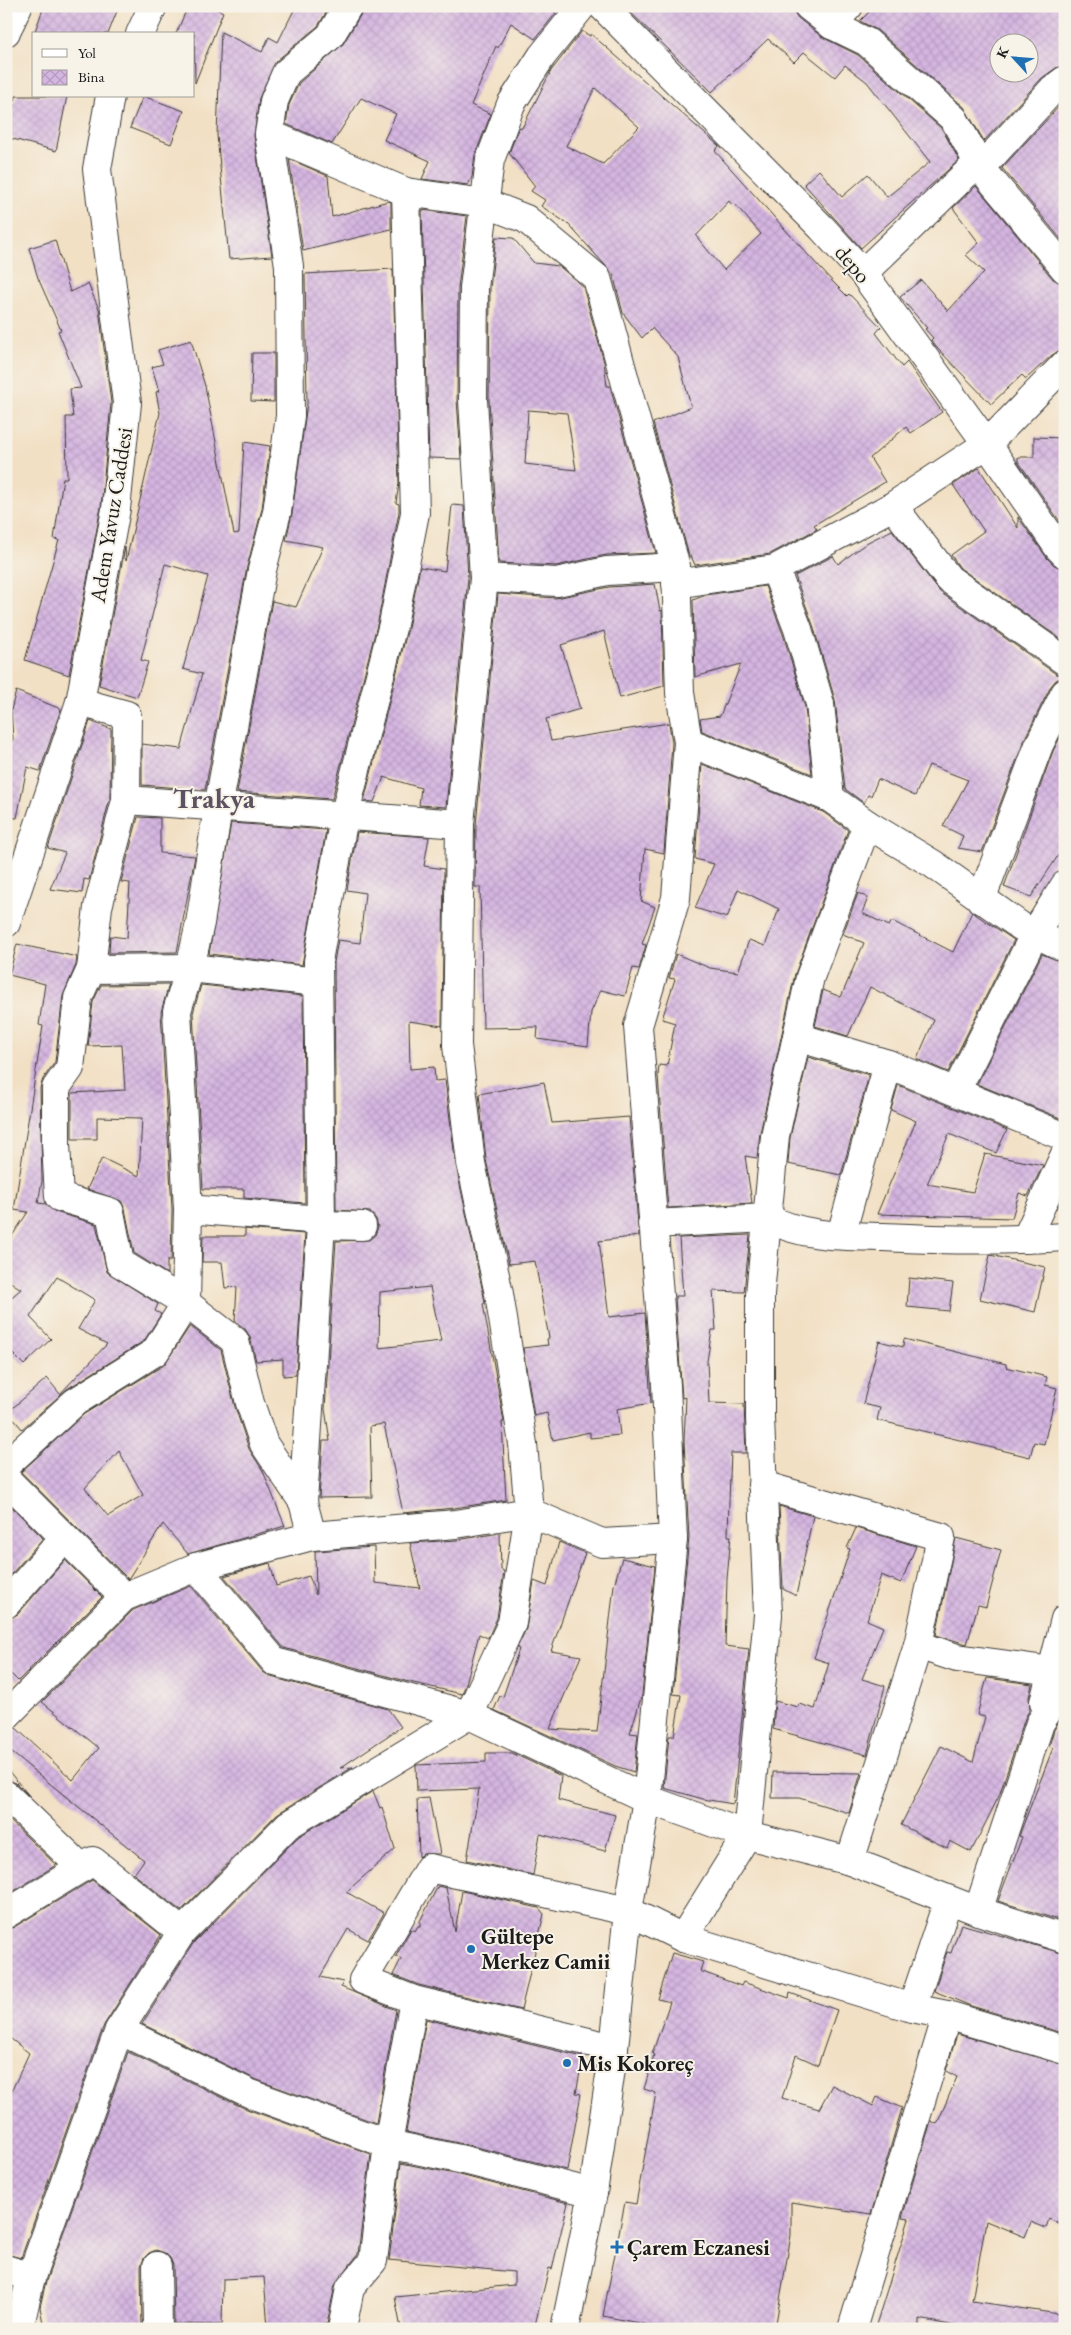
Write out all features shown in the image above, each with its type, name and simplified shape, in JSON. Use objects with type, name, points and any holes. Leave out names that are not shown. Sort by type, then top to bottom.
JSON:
[{"type":"street","points":[[6,32],[18,6]]},
{"type":"street","points":[[141,32],[153,6]]},
{"type":"street","points":[[6,1465],[75,1402],[155,1352],[186,1304],[188,1209],[176,1012],[190,968],[200,922],[218,808],[262,570],[276,512],[290,416],[288,266],[269,134],[274,101],[286,73],[330,36],[348,6]]},
{"type":"street","points":[[19,2329],[18,2273],[119,2030],[182,1932],[288,1825],[469,1715],[512,1623],[529,1512],[521,1435],[499,1294],[471,1163],[457,1045],[460,824],[484,578],[473,400],[474,288],[490,160],[511,104],[542,56],[582,6]]},
{"type":"street","name":"depo","points":[[602,6],[822,228],[863,273],[987,444],[1058,547],[1065,554]]},
{"type":"street","points":[[808,6],[841,16],[867,42],[954,119],[982,168],[1065,269]]},
{"type":"street","points":[[863,273],[968,172],[982,168],[1053,89],[1065,80]]},
{"type":"street","name":"Adem Yavuz Caddesi","points":[[6,923],[80,702],[116,509],[127,403],[97,168],[110,98]]},
{"type":"street","points":[[269,134],[406,192],[485,203],[526,219],[597,278],[676,575],[680,693],[688,742],[676,898],[638,1026],[666,1385],[673,1539],[647,1799],[628,1911],[614,2048],[593,2193],[565,2329]]},
{"type":"street","points":[[312,1536],[303,1502],[321,1223],[318,961],[344,817],[393,624],[415,513],[406,192]]},
{"type":"street","points":[[484,578],[557,582],[607,572],[676,575],[775,568],[893,506],[987,444],[1065,364]]},
{"type":"street","points":[[893,506],[948,579],[1065,661]]},
{"type":"street","points":[[775,568],[798,629],[820,704],[830,798]]},
{"type":"street","points":[[981,900],[1039,745],[1065,693]]},
{"type":"street","points":[[80,702],[126,715],[126,800],[98,907],[91,969],[78,998],[70,1068],[56,1088],[56,1144],[59,1197],[110,1212],[120,1263],[186,1304],[235,1341],[250,1403],[264,1444],[303,1502]]},
{"type":"street","points":[[688,742],[830,798],[867,824],[933,864],[981,900],[1035,934],[1065,948]]},
{"type":"street","points":[[126,800],[460,824]]},
{"type":"street","points":[[683,1938],[747,1835],[768,1615],[762,1485],[760,1294],[775,1136],[810,977],[867,824]]},
{"type":"street","points":[[956,1091],[1035,934],[1065,885]]},
{"type":"street","points":[[91,969],[190,968],[318,982]]},
{"type":"street","points":[[797,1037],[888,1064],[1065,1137]]},
{"type":"street","points":[[841,1235],[888,1064]]},
{"type":"street","points":[[1026,1239],[1065,1154]]},
{"type":"street","points":[[188,1209],[362,1226]]},
{"type":"street","points":[[652,1224],[768,1218],[784,1227],[841,1235],[958,1241],[1065,1237]]},
{"type":"street","points":[[6,1479],[124,1597]]},
{"type":"street","points":[[762,1485],[941,1537],[918,1645],[850,1861]]},
{"type":"street","points":[[6,1716],[124,1597],[196,1566],[312,1536],[456,1524],[529,1512],[602,1543],[673,1539]]},
{"type":"street","points":[[6,1604],[64,1538]]},
{"type":"street","points":[[196,1566],[276,1662],[469,1715],[647,1799],[747,1835],[850,1861],[978,1911],[1065,1939]]},
{"type":"street","points":[[978,1911],[1040,1723],[1056,1711],[1044,1702],[1065,1618]]},
{"type":"street","points":[[918,1645],[957,1658],[1052,1671]]},
{"type":"street","points":[[6,1795],[82,1868]]},
{"type":"street","points":[[6,1914],[93,1861],[182,1932]]},
{"type":"street","points":[[614,2048],[414,2000],[363,1980],[429,1868],[628,1911],[683,1938],[912,2008],[947,2015],[1065,2050]]},
{"type":"street","points":[[912,2008],[948,1900]]},
{"type":"street","points":[[342,2329],[350,2288],[373,2262],[388,2144],[414,2000]]},
{"type":"street","points":[[852,2329],[947,2015]]},
{"type":"street","points":[[119,2030],[251,2094],[388,2144],[464,2160],[593,2193]]},
{"type":"street","points":[[157,2266],[158,2329]]},
{"type":"building","points":[[44,6],[119,6],[109,32],[35,32]]},
{"type":"building","points":[[188,6],[210,6],[223,12],[195,83],[195,32],[177,32]]},
{"type":"building","points":[[296,6],[330,6],[318,26],[276,61],[259,98],[254,136],[272,256],[229,259],[217,135],[221,32],[262,52],[269,37],[278,42]]},
{"type":"building","points":[[364,6],[546,6],[556,13],[535,39],[511,23],[498,48],[496,46],[471,105],[491,114],[475,155],[472,177],[468,185],[422,179],[430,161],[384,140],[396,114],[361,98],[332,144],[286,124],[289,105],[299,83],[343,44]]},
{"type":"building","points":[[624,6],[790,6],[798,18],[822,37],[858,55],[942,129],[959,160],[861,248],[804,184],[819,170],[842,197],[868,174],[887,197],[930,162],[867,82],[845,65],[835,77],[804,52],[794,62],[768,39],[712,92]]},
{"type":"building","points":[[875,6],[1065,6],[1065,65],[1056,68],[1042,78],[984,141],[964,107],[877,30],[860,21]]},
{"type":"building","points":[[582,31],[590,36],[591,34],[719,146],[715,151],[800,246],[847,296],[849,294],[881,327],[876,333],[902,367],[907,362],[942,412],[911,433],[906,427],[870,458],[885,482],[814,525],[817,529],[770,554],[695,565],[691,556],[689,556],[653,423],[691,407],[678,357],[652,328],[642,338],[623,313],[613,274],[568,224],[541,206],[545,200],[531,191],[535,186],[509,153],[519,127],[522,128],[551,71]],"holes":[[[595,88],[639,127],[603,164],[566,146]],[[729,201],[732,205],[734,203],[761,234],[724,270],[696,236]]]},
{"type":"building","points":[[16,96],[67,98],[56,151],[6,137]]},
{"type":"building","points":[[142,98],[148,98],[184,111],[171,144],[130,128]]},
{"type":"building","points":[[1065,100],[1065,244],[1002,168]]},
{"type":"building","points":[[289,159],[328,176],[332,217],[388,201],[391,202],[391,229],[303,251]]},
{"type":"building","points":[[976,186],[1053,279],[1065,284],[1065,349],[1052,355],[1026,379],[1022,375],[991,404],[936,347],[931,340],[933,338],[925,329],[927,328],[900,297],[921,280],[948,311],[984,272],[966,255],[979,243],[953,208]]},
{"type":"building","points":[[422,210],[467,216],[458,288],[457,400],[461,459],[429,458]]},
{"type":"building","points":[[496,237],[513,238],[534,263],[559,266],[583,287],[604,362],[607,386],[610,386],[656,553],[606,555],[556,566],[499,563],[489,400],[490,289]],"holes":[[[528,410],[567,413],[576,470],[525,464]]]},
{"type":"building","points":[[55,240],[70,292],[88,284],[99,309],[111,403],[101,507],[69,675],[25,660],[59,540],[54,539],[63,478],[67,478],[66,417],[73,417],[70,389],[81,388],[58,331],[61,330],[38,278],[29,248]]},
{"type":"building","points":[[393,269],[399,483],[396,503],[399,504],[399,512],[378,621],[332,799],[237,792],[272,601],[296,607],[323,547],[286,540],[292,514],[307,403],[305,274]]},
{"type":"building","points":[[191,340],[205,386],[234,534],[239,533],[244,442],[270,446],[262,509],[247,567],[205,790],[142,785],[142,744],[181,749],[202,674],[183,669],[208,576],[165,564],[141,660],[148,662],[137,697],[99,685],[125,547],[126,561],[160,413],[156,392],[159,391],[152,367],[163,364],[158,350]]},
{"type":"building","points":[[252,353],[274,353],[274,402],[251,401]]},
{"type":"building","points":[[1034,437],[1064,438],[1065,529],[1018,461],[1018,457],[1034,457]]},
{"type":"building","points":[[979,468],[1018,528],[1018,517],[1047,558],[1054,565],[1065,569],[1065,642],[960,568],[951,555],[984,531],[953,485]]},
{"type":"building","points":[[452,505],[464,506],[468,578],[446,807],[419,805],[421,788],[384,777],[374,802],[364,801],[408,628],[420,567],[445,571]]},
{"type":"building","points":[[892,530],[940,592],[1056,674],[1065,676],[1056,680],[1051,686],[1025,738],[982,852],[958,848],[963,836],[943,826],[968,780],[929,765],[915,796],[878,779],[871,796],[868,795],[864,803],[845,789],[835,700],[813,625],[795,576],[833,556],[838,564],[868,542]]},
{"type":"building","points":[[655,584],[660,611],[662,610],[664,686],[620,698],[604,631],[561,645],[580,709],[546,719],[551,741],[669,723],[672,743],[664,853],[645,849],[641,901],[655,907],[642,944],[646,945],[639,969],[633,968],[625,996],[601,990],[591,1012],[588,1046],[537,1039],[538,1027],[483,1028],[480,887],[475,887],[476,825],[498,594],[556,598],[609,587]]},
{"type":"building","points":[[765,586],[783,634],[805,707],[812,774],[702,731],[700,719],[720,716],[741,664],[695,677],[693,600],[706,595]]},
{"type":"building","points":[[16,691],[61,709],[40,771],[27,767],[17,818],[6,817],[6,750],[13,739],[11,710]]},
{"type":"building","points":[[90,721],[111,729],[110,798],[89,880],[84,879],[82,893],[50,889],[65,853],[48,848]]},
{"type":"building","points":[[1065,728],[1065,845],[1031,897],[1004,887],[1053,751]]},
{"type":"building","points":[[702,764],[823,812],[848,830],[795,974],[760,1133],[757,1158],[745,1156],[752,1203],[668,1208],[658,1076],[659,1065],[667,1066],[675,1023],[662,1019],[675,979],[669,978],[676,954],[710,968],[738,972],[749,940],[765,946],[779,909],[738,889],[727,918],[695,908],[714,864],[695,859]]},
{"type":"building","points":[[138,817],[160,818],[160,853],[195,856],[177,952],[109,953],[110,936],[127,938],[130,883],[121,882]]},
{"type":"building","points":[[231,823],[326,830],[302,965],[209,954]]},
{"type":"building","points":[[357,832],[429,837],[424,866],[444,869],[442,1026],[409,1021],[410,1069],[434,1067],[435,1081],[445,1080],[456,1166],[484,1297],[485,1303],[483,1304],[504,1422],[502,1422],[506,1500],[403,1513],[384,1424],[370,1426],[372,1497],[319,1498],[323,1441],[330,1441],[325,1409],[336,1241],[369,1240],[375,1235],[378,1227],[376,1219],[370,1212],[336,1210],[334,962],[338,940],[360,943],[365,893],[347,890]],"holes":[[[430,1287],[441,1341],[379,1348],[380,1292]]]},
{"type":"building","points":[[858,893],[868,898],[862,913],[889,926],[892,921],[953,952],[972,912],[1014,940],[948,1072],[917,1059],[934,1020],[870,987],[848,1036],[815,1026],[823,990],[841,997],[864,943],[843,934]]},
{"type":"building","points":[[17,944],[77,957],[76,965],[63,996],[55,1062],[43,1079],[40,1088],[42,1181],[38,1203],[46,1204],[55,1212],[96,1224],[107,1272],[158,1304],[155,1311],[161,1314],[144,1341],[67,1389],[22,1429],[8,1412],[47,1378],[60,1394],[107,1344],[78,1329],[95,1300],[57,1277],[30,1317],[51,1339],[24,1365],[6,1347],[6,1302],[21,1289],[6,1279],[6,1245],[28,1212],[14,1210],[43,1026],[39,1025],[45,984],[9,975]]},
{"type":"building","points":[[1042,954],[1065,963],[1065,1120],[977,1084]]},
{"type":"building","points":[[169,984],[161,1012],[172,1209],[171,1261],[167,1261],[167,1274],[134,1253],[125,1209],[121,1201],[87,1189],[102,1158],[139,1176],[142,1118],[97,1117],[97,1139],[72,1139],[72,1093],[125,1090],[122,1045],[88,1046],[93,1002],[101,985]]},
{"type":"building","points":[[201,985],[303,996],[305,1203],[244,1198],[244,1189],[203,1189],[193,1013]]},
{"type":"building","points":[[808,1057],[869,1075],[841,1175],[788,1164],[790,1138]]},
{"type":"building","points":[[544,1082],[552,1123],[629,1117],[639,1236],[599,1241],[609,1317],[645,1313],[651,1403],[617,1409],[620,1435],[590,1438],[590,1432],[553,1440],[547,1413],[534,1416],[523,1348],[548,1345],[547,1339],[549,1338],[535,1261],[509,1264],[486,1160],[479,1094]]},
{"type":"building","points":[[898,1085],[1007,1130],[996,1153],[949,1134],[927,1184],[973,1192],[985,1154],[1043,1165],[1028,1196],[1019,1193],[1012,1218],[877,1214],[916,1121],[891,1110]]},
{"type":"building","points":[[1065,1192],[1065,1209],[1058,1207]]},
{"type":"building","points":[[245,1229],[305,1234],[296,1375],[283,1376],[283,1359],[256,1361],[250,1337],[245,1329],[235,1321],[237,1287],[225,1288],[222,1262],[202,1262],[203,1236],[245,1236]]},
{"type":"building","points":[[750,1235],[744,1292],[713,1291],[716,1330],[712,1330],[707,1361],[709,1403],[744,1404],[746,1453],[731,1453],[728,1536],[731,1536],[727,1579],[725,1646],[749,1649],[733,1804],[703,1799],[664,1788],[669,1736],[674,1736],[681,1695],[673,1694],[689,1538],[684,1441],[686,1397],[682,1398],[675,1296],[683,1296],[679,1238]]},
{"type":"building","points":[[990,1255],[1045,1267],[1035,1312],[980,1299]]},
{"type":"building","points":[[909,1278],[953,1283],[949,1311],[907,1307]]},
{"type":"building","points":[[190,1326],[221,1350],[235,1407],[249,1449],[263,1471],[285,1526],[188,1554],[163,1524],[128,1579],[21,1472],[84,1414],[164,1365]],"holes":[[[119,1451],[143,1495],[108,1516],[85,1488]]]},
{"type":"building","points":[[904,1339],[1006,1364],[1006,1367],[1047,1377],[1045,1385],[1057,1388],[1044,1444],[1034,1442],[1030,1457],[877,1420],[880,1408],[863,1404],[879,1341],[903,1347]]},
{"type":"building","points":[[6,1501],[43,1538],[6,1580]]},
{"type":"building","points":[[779,1506],[813,1516],[796,1596],[783,1589]]},
{"type":"building","points":[[856,1528],[916,1546],[901,1583],[881,1575],[867,1620],[883,1627],[862,1679],[885,1686],[867,1755],[773,1729],[775,1701],[798,1707],[799,1704],[815,1709],[829,1663],[814,1658],[850,1549],[847,1548]]},
{"type":"building","points":[[500,1533],[501,1570],[504,1571],[497,1618],[488,1638],[479,1634],[462,1694],[405,1681],[284,1648],[224,1576],[270,1563],[276,1586],[309,1576],[316,1595],[315,1551],[374,1547],[375,1583],[420,1588],[410,1543],[457,1540]]},
{"type":"building","points":[[956,1538],[1001,1550],[986,1607],[978,1605],[967,1644],[936,1635]]},
{"type":"building","points":[[559,1542],[585,1553],[551,1651],[581,1656],[550,1729],[597,1732],[614,1585],[622,1558],[655,1566],[642,1695],[630,1733],[638,1734],[634,1772],[615,1766],[494,1710],[500,1696],[503,1697],[519,1649],[517,1648],[526,1629],[534,1581],[547,1586]]},
{"type":"building","points":[[65,1560],[102,1597],[18,1681],[6,1669],[6,1619],[18,1614]]},
{"type":"building","points":[[191,1586],[263,1672],[271,1677],[388,1709],[401,1727],[340,1768],[353,1767],[277,1814],[181,1911],[134,1874],[144,1860],[6,1748],[6,1731],[16,1728],[73,1780],[99,1748],[42,1702],[133,1610]]},
{"type":"building","points":[[987,1678],[1032,1684],[1029,1698],[1030,1709],[1025,1718],[999,1796],[971,1852],[950,1841],[947,1848],[901,1825],[941,1746],[973,1762],[985,1717],[977,1715]]},
{"type":"building","points":[[1063,1690],[1065,1691],[1065,1922],[998,1901],[1022,1837],[1019,1836],[1053,1748],[1049,1746],[1054,1730],[1063,1713],[1060,1701]]},
{"type":"building","points":[[486,1753],[512,1753],[561,1776],[558,1800],[615,1815],[605,1851],[540,1834],[533,1875],[467,1860],[479,1789],[417,1791],[416,1765],[486,1762]]},
{"type":"building","points":[[6,1768],[31,1798],[16,1783],[6,1780]]},
{"type":"building","points":[[773,1772],[861,1773],[849,1813],[799,1798],[772,1798]]},
{"type":"building","points":[[373,1791],[380,1808],[382,1807],[395,1849],[346,1892],[384,1913],[368,1940],[348,1929],[320,1977],[343,1982],[341,1987],[396,2010],[376,2123],[257,2080],[142,2024],[194,1942],[298,1837]]},
{"type":"building","points":[[429,1798],[440,1854],[423,1854],[419,1857],[417,1799]]},
{"type":"building","points":[[6,1817],[56,1865],[6,1896]]},
{"type":"building","points":[[92,1880],[161,1935],[104,2025],[21,2258],[6,2254],[6,2103],[29,2053],[6,2035],[6,1930]]},
{"type":"building","name":"Gültepe Merkez Camii","points":[[438,1886],[446,1888],[455,1932],[462,1891],[539,1908],[544,1914],[521,2010],[419,1985],[393,1975],[401,1959],[396,1956],[411,1929],[415,1931],[420,1926],[420,1921]]},
{"type":"building","points":[[961,1924],[1065,1954],[1065,2027],[1063,2033],[971,2006],[934,1991],[947,1952],[951,1953]]},
{"type":"building","points":[[672,1953],[703,1962],[700,1971],[741,1986],[743,1982],[789,1998],[790,1993],[837,2010],[818,2065],[796,2055],[782,2098],[819,2109],[832,2085],[873,2106],[877,2097],[902,2108],[871,2214],[791,2202],[791,2235],[775,2329],[690,2329],[672,2326],[672,2329],[669,2329],[603,2316],[625,2202],[636,2204],[656,2093],[644,2089],[654,2055],[652,2054],[670,2002],[658,1999]]},
{"type":"building","points":[[426,2019],[583,2057],[576,2093],[581,2094],[567,2170],[468,2145],[406,2132]]},
{"type":"building","points":[[957,2034],[1065,2065],[1065,2227],[1049,2219],[1046,2228],[1031,2222],[1025,2237],[986,2221],[972,2301],[1065,2315],[1065,2329],[971,2329],[919,2319],[919,2329],[893,2329],[876,2325],[909,2219],[902,2218],[931,2121],[937,2124],[957,2077],[946,2071]]},
{"type":"building","points":[[128,2052],[244,2108],[371,2154],[358,2254],[335,2285],[327,2324],[268,2328],[264,2277],[223,2279],[222,2325],[174,2324],[173,2265],[165,2253],[156,2250],[144,2258],[141,2266],[142,2329],[44,2329],[40,2307],[46,2281]]},
{"type":"building","points":[[401,2163],[460,2175],[568,2203],[552,2269],[549,2268],[534,2329],[401,2329],[395,2297],[514,2285],[514,2272],[389,2260]]},
{"type":"place","name":"Gültepe Merkez Camii","points":[[471,1949]]},
{"type":"place","name":"Mis Kokoreç","points":[[567,2063]]},
{"type":"place","name":"Çarem Eczanesi","points":[[617,2247]]},
{"type":"district","name":"Trakya","points":[[214,798]]}]
